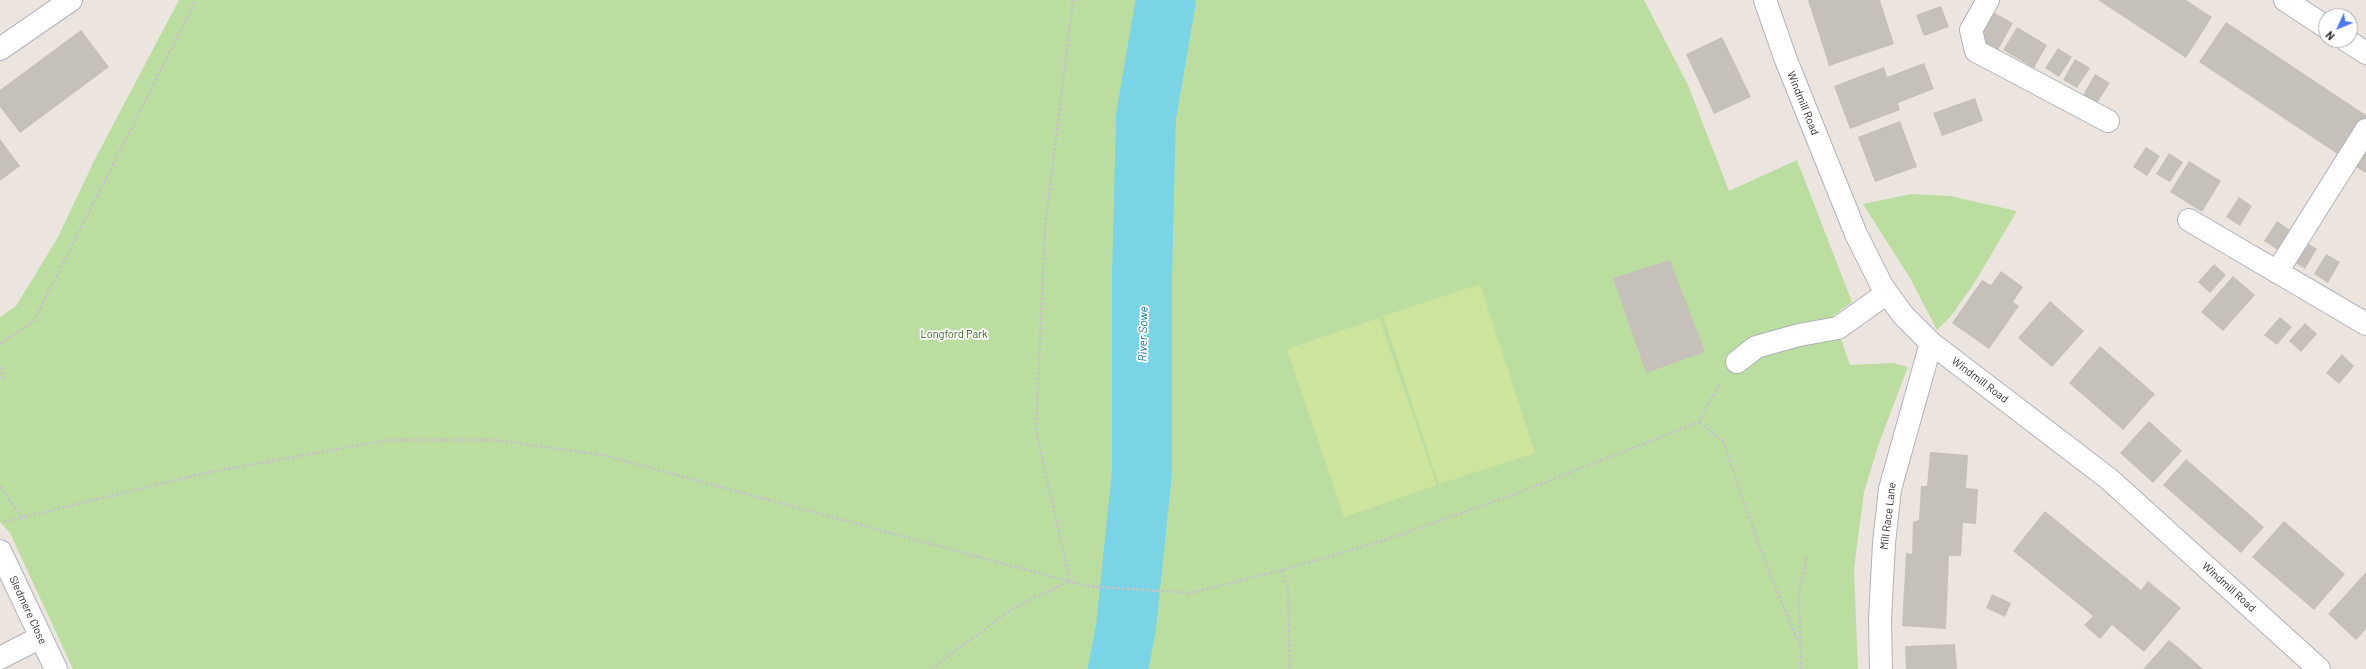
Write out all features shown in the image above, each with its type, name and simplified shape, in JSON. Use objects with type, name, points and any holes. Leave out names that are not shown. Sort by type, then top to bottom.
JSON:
[{"type":"street","points":[[0,49],[71,0]]},
{"type":"street","name":"Windmill Road","points":[[1766,0],[1786,60],[1856,234],[1887,293],[1903,315],[1931,343],[2109,479],[2319,669]]},
{"type":"street","points":[[1988,0],[1971,30],[1976,51],[2108,121]]},
{"type":"street","points":[[2285,0],[2318,22]]},
{"type":"street","points":[[2277,272],[2366,130]]},
{"type":"street","points":[[2189,220],[2366,324]]},
{"type":"street","points":[[1737,362],[1756,347],[1799,335],[1838,328],[1887,293]]},
{"type":"street","name":"Mill Race Lane","points":[[1881,669],[1880,620],[1884,542],[1890,489],[1931,343]]},
{"type":"street","name":"Sledmere Close","points":[[0,551],[56,669]]},
{"type":"street","points":[[0,658],[41,637]]},
{"type":"path","points":[[0,344],[34,321],[196,0]]},
{"type":"path","points":[[1070,581],[1036,431],[1045,228],[1073,0]]},
{"type":"path","points":[[0,523],[205,473],[388,440],[496,440],[603,455],[1086,586],[1166,593],[1190,593],[1282,570],[1385,540],[1518,493],[1699,422],[1721,382],[1737,362]]},
{"type":"path","points":[[0,367],[4,378],[0,379]]},
{"type":"path","points":[[1699,422],[1723,441],[1765,562],[1799,644]]},
{"type":"path","points":[[0,486],[22,517]]},
{"type":"path","points":[[1802,669],[1799,644],[1799,593],[1807,557]]},
{"type":"path","points":[[1282,570],[1288,590],[1290,669]]},
{"type":"path","points":[[931,669],[1013,608],[1070,581]]},
{"type":"green space","name":"Longford Park","points":[[179,0],[1644,0],[1688,85],[1729,191],[1797,160],[1852,302],[1833,316],[1850,365],[1893,363],[1908,367],[1879,443],[1864,492],[1854,569],[1858,669],[73,669],[10,533],[0,522],[0,317],[16,306],[58,237],[94,161]]},
{"type":"green space","points":[[1911,194],[1950,196],[2017,211],[1975,282],[1951,316],[1937,330],[1910,278],[1863,204]]},
{"type":"green space","points":[[1480,284],[1535,453],[1439,484],[1383,316]]},
{"type":"green space","points":[[1379,318],[1437,485],[1344,517],[1287,349]]},
{"type":"building","points":[[1808,0],[1880,0],[1894,44],[1829,66]]},
{"type":"building","points":[[2098,0],[2186,0],[2212,17],[2186,58]]},
{"type":"building","points":[[1941,6],[1949,27],[1924,36],[1916,15]]},
{"type":"building","points":[[1993,12],[2013,23],[1998,50],[1978,40]]},
{"type":"building","points":[[2226,22],[2366,115],[2366,121],[2342,157],[2199,62]]},
{"type":"building","points":[[2017,27],[2047,45],[2034,68],[2003,50]]},
{"type":"building","points":[[81,30],[109,67],[20,133],[0,107],[0,90]]},
{"type":"building","points":[[1722,37],[1751,97],[1714,114],[1686,54]]},
{"type":"building","points":[[2058,48],[2072,57],[2059,77],[2045,68]]},
{"type":"building","points":[[2075,59],[2090,68],[2077,88],[2063,80]]},
{"type":"building","points":[[1924,63],[1934,89],[1898,103],[1900,110],[1850,129],[1834,86],[1884,67],[1887,77]]},
{"type":"building","points":[[2095,74],[2110,83],[2097,103],[2083,95]]},
{"type":"building","points":[[1975,98],[1983,121],[1942,136],[1933,113]]},
{"type":"building","points":[[1900,121],[1917,167],[1875,182],[1858,137]]},
{"type":"building","points":[[0,139],[20,166],[0,181]]},
{"type":"building","points":[[2146,147],[2160,156],[2147,176],[2133,167]]},
{"type":"building","points":[[2366,151],[2366,173],[2356,167]]},
{"type":"building","points":[[2169,153],[2183,162],[2170,182],[2156,174]]},
{"type":"building","points":[[2189,161],[2221,181],[2202,212],[2170,192]]},
{"type":"building","points":[[2239,197],[2252,206],[2240,226],[2226,217]]},
{"type":"building","points":[[2277,221],[2290,230],[2278,250],[2264,241]]},
{"type":"building","points":[[2303,240],[2317,249],[2305,269],[2291,260]]},
{"type":"building","points":[[2326,254],[2340,262],[2328,283],[2314,274]]},
{"type":"building","points":[[1670,260],[1705,352],[1646,373],[1613,278]]},
{"type":"building","points":[[2214,264],[2226,275],[2210,293],[2198,282]]},
{"type":"building","points":[[2001,271],[2023,287],[2013,302],[2019,306],[1989,349],[1952,323],[1982,280],[1991,285]]},
{"type":"building","points":[[2233,276],[2255,295],[2223,331],[2201,312]]},
{"type":"building","points":[[2050,301],[2084,331],[2052,367],[2018,338]]},
{"type":"building","points":[[2280,317],[2292,327],[2277,345],[2264,335]]},
{"type":"building","points":[[2305,323],[2317,334],[2301,352],[2289,341]]},
{"type":"building","points":[[2100,346],[2155,394],[2123,430],[2069,383]]},
{"type":"building","points":[[2342,354],[2354,366],[2339,384],[2326,373]]},
{"type":"building","points":[[2149,421],[2182,451],[2153,483],[2120,453]]},
{"type":"building","points":[[1930,452],[1968,455],[1966,488],[1978,489],[1976,524],[1963,523],[1961,556],[1949,556],[1946,629],[1902,626],[1906,553],[1912,554],[1913,522],[1919,520],[1921,486],[1927,486]]},
{"type":"building","points":[[2186,459],[2264,527],[2241,553],[2163,485]]},
{"type":"building","points":[[2045,511],[2141,590],[2148,581],[2181,608],[2144,652],[2112,625],[2100,639],[2084,625],[2093,616],[2013,551]]},
{"type":"building","points":[[2284,521],[2345,574],[2314,610],[2252,557]]},
{"type":"building","points":[[2366,572],[2366,629],[2356,640],[2328,614]]},
{"type":"building","points":[[1992,594],[2011,603],[2005,617],[1986,608]]},
{"type":"building","points":[[2169,640],[2179,648],[2203,669],[2143,669]]},
{"type":"building","points":[[1955,644],[1957,669],[1906,669],[1905,646]]},
{"type":"waterway","name":"River Sowe","points":[[1118,669],[1126,627],[1142,472],[1142,275],[1146,116],[1166,0]]}]
